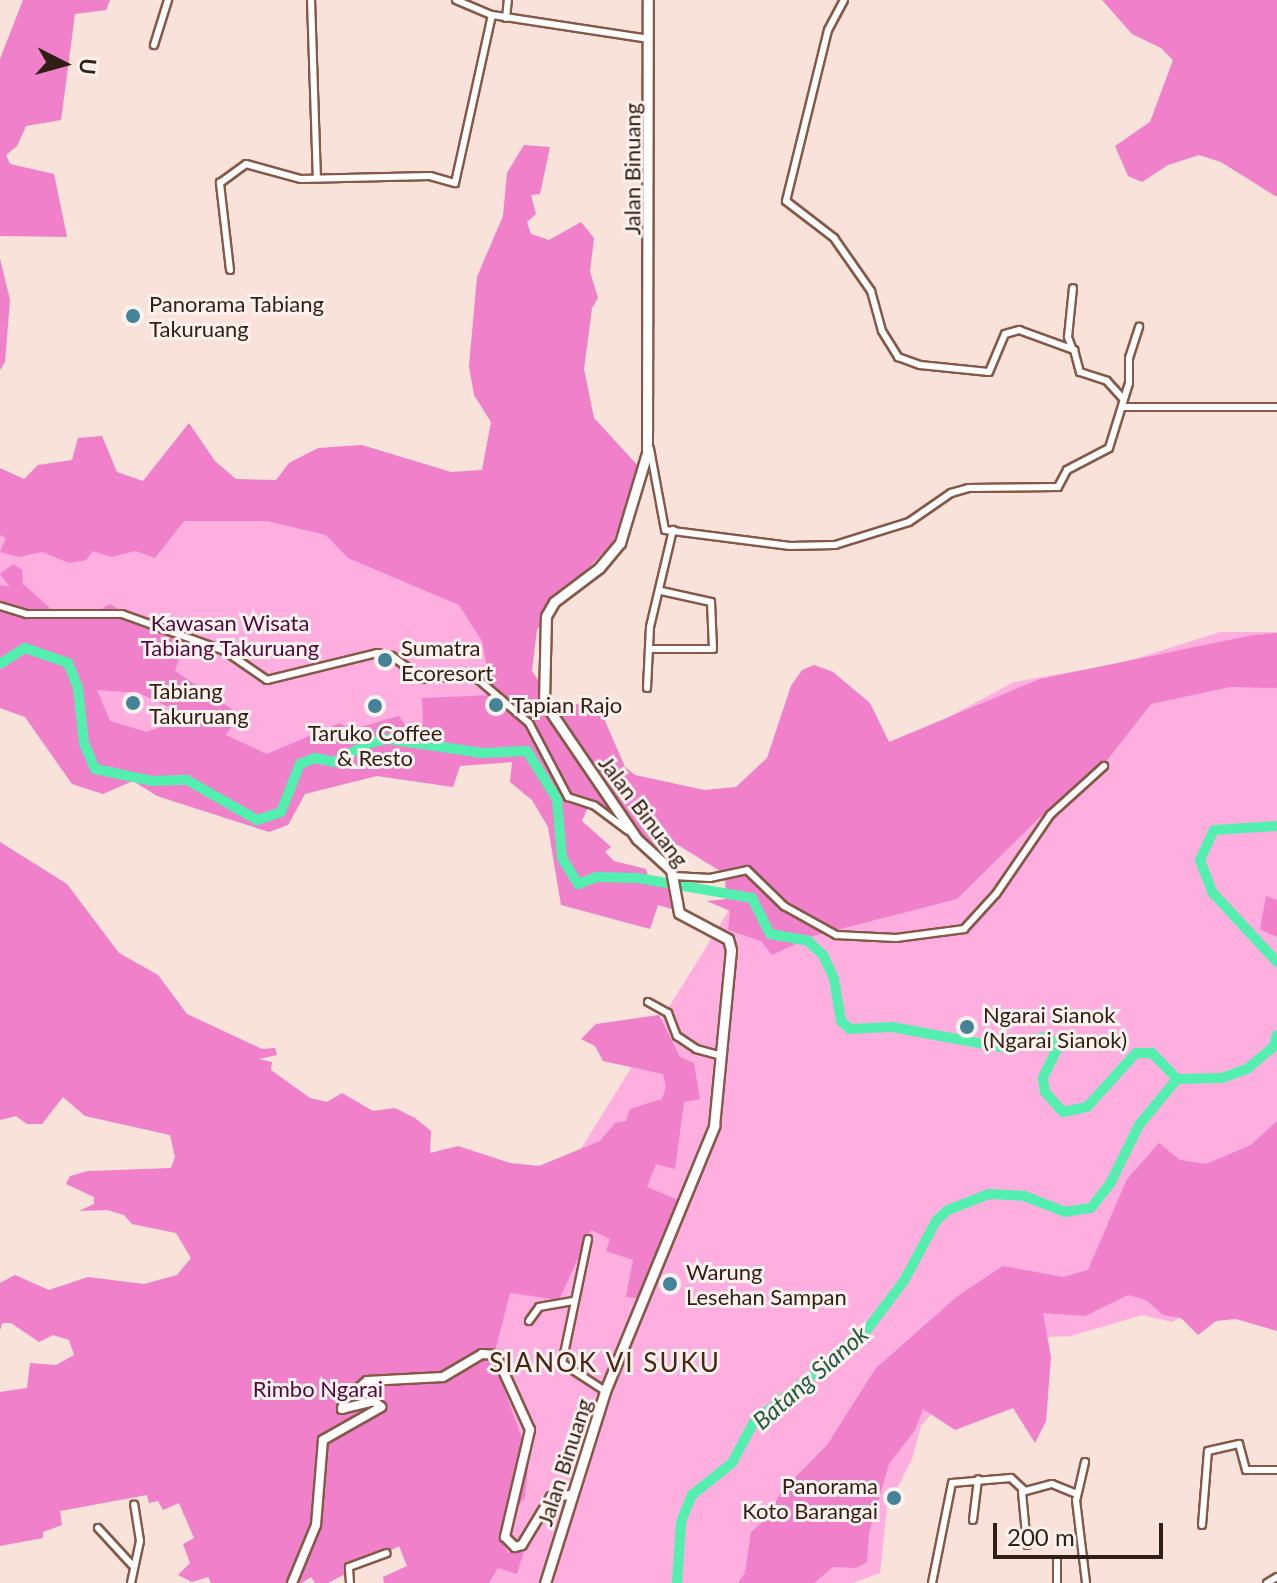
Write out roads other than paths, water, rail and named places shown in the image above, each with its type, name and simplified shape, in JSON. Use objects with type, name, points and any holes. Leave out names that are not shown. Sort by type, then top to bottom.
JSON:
[{"type":"main road","name":"Jalan Binuang","points":[[545,1583],[605,1391],[714,1126],[730,942],[679,913],[674,879],[637,839],[544,702],[542,629],[554,602],[599,568],[620,543],[635,506],[648,438],[648,0]]},
{"type":"street","points":[[154,45],[168,0]]},
{"type":"street","points":[[311,0],[317,177]]},
{"type":"street","points":[[456,0],[506,18],[649,39]]},
{"type":"street","points":[[506,18],[508,0]]},
{"type":"street","points":[[844,0],[828,30],[786,201],[834,238],[871,291],[882,331],[898,357],[920,365],[989,372],[1002,339],[1013,329],[1074,350]]},
{"type":"street","points":[[230,270],[220,183],[246,164],[287,178],[430,176],[455,183],[492,15]]},
{"type":"street","points":[[1073,288],[1068,337],[1080,372],[1107,381],[1123,399]]},
{"type":"street","points":[[648,438],[660,522],[673,530],[790,546],[835,545],[909,522],[951,493],[968,488],[1058,487],[1067,470],[1105,453],[1122,407],[1139,327]]},
{"type":"street","points":[[1122,407],[1277,407]]},
{"type":"street","points":[[647,688],[649,649],[673,530]]},
{"type":"street","points":[[649,649],[701,653],[713,649],[711,602],[661,591]]},
{"type":"street","points":[[0,606],[27,614],[122,614],[225,651],[267,680],[377,653],[392,656],[422,679],[473,675],[529,723],[568,797],[595,806],[637,839]]},
{"type":"street","points":[[674,879],[714,877],[747,870],[784,906],[836,935],[896,938],[964,929],[996,894],[1050,815],[1104,766]]},
{"type":"street","points":[[648,1002],[668,1013],[677,1036],[694,1048],[722,1056]]},
{"type":"street","points":[[588,1239],[562,1363],[605,1391]]},
{"type":"street","points":[[529,1321],[539,1307],[574,1301]]},
{"type":"street","points":[[292,1583],[316,1525],[323,1440],[381,1407],[374,1401],[342,1409],[367,1381],[443,1377],[482,1354],[496,1355],[530,1430],[505,1537],[515,1547],[522,1545],[551,1497],[570,1495]]},
{"type":"street","points":[[1202,1525],[1208,1451],[1239,1444],[1246,1470],[1277,1470]]},
{"type":"street","points":[[1085,1462],[1077,1494],[1086,1583]]},
{"type":"street","points":[[932,1583],[950,1487],[956,1481],[1011,1478],[1025,1491],[1027,1545]]},
{"type":"street","points":[[973,1520],[978,1479]]},
{"type":"street","points":[[1025,1491],[1052,1484],[1077,1494]]},
{"type":"street","points":[[131,1583],[132,1565],[140,1541],[134,1504]]},
{"type":"street","points":[[98,1528],[132,1565]]},
{"type":"street","points":[[350,1583],[349,1567],[387,1553]]},
{"type":"street","points":[[1057,1560],[1057,1583]]},
{"type":"street","points":[[1267,1583],[1277,1577]]},
{"type":"waterway","points":[[0,664],[25,648],[68,663],[78,688],[84,743],[95,769],[152,781],[187,780],[257,820],[281,812],[300,764],[315,758],[334,762],[369,743],[388,739],[482,753],[527,751],[557,799],[562,858],[578,884],[597,877],[638,878],[752,898],[770,934],[808,941],[823,955],[834,979],[841,1021],[850,1029],[892,1027],[1000,1047],[1046,1037],[1054,1042],[1056,1051],[1043,1078],[1045,1092],[1063,1112],[1087,1107],[1136,1053],[1152,1053],[1177,1079]]},
{"type":"waterway","name":"Batang Sianok","points":[[1277,826],[1214,830],[1200,860],[1212,892],[1277,962]]},
{"type":"waterway","name":"Batang Sianok","points":[[677,1583],[681,1522],[692,1495],[732,1463],[754,1422],[866,1331],[904,1281],[936,1221],[948,1210],[989,1194],[1024,1196],[1065,1212],[1091,1208],[1110,1184],[1139,1125],[1177,1079],[1222,1078],[1247,1069],[1274,1046],[1277,1035]]},
{"type":"place","name":"Panorama Tabiang Takuruang","points":[[133,316]]},
{"type":"place","name":"Sumatra Ecoresort","points":[[385,660]]},
{"type":"place","name":"Tabiang Takuruang","points":[[133,703]]},
{"type":"place","name":"Tapian Rajo","points":[[496,705]]},
{"type":"place","name":"Taruko Coffee & Resto","points":[[375,706]]},
{"type":"place","name":"Ngarai Sianok (Ngarai Sianok)","points":[[967,1027]]},
{"type":"place","name":"Warung Lesehan Sampan","points":[[670,1284]]},
{"type":"place","name":"Panorama Koto Barangai","points":[[894,1498]]},
{"type":"district","name":"SIANOK VI SUKU","points":[[605,1363]]},
{"type":"park label","name":"Kawasan Wisata Tabiang Takuruang","points":[[230,634]]},
{"type":"park label","name":"Rimbo Ngarai","points":[[318,1389]]}]
